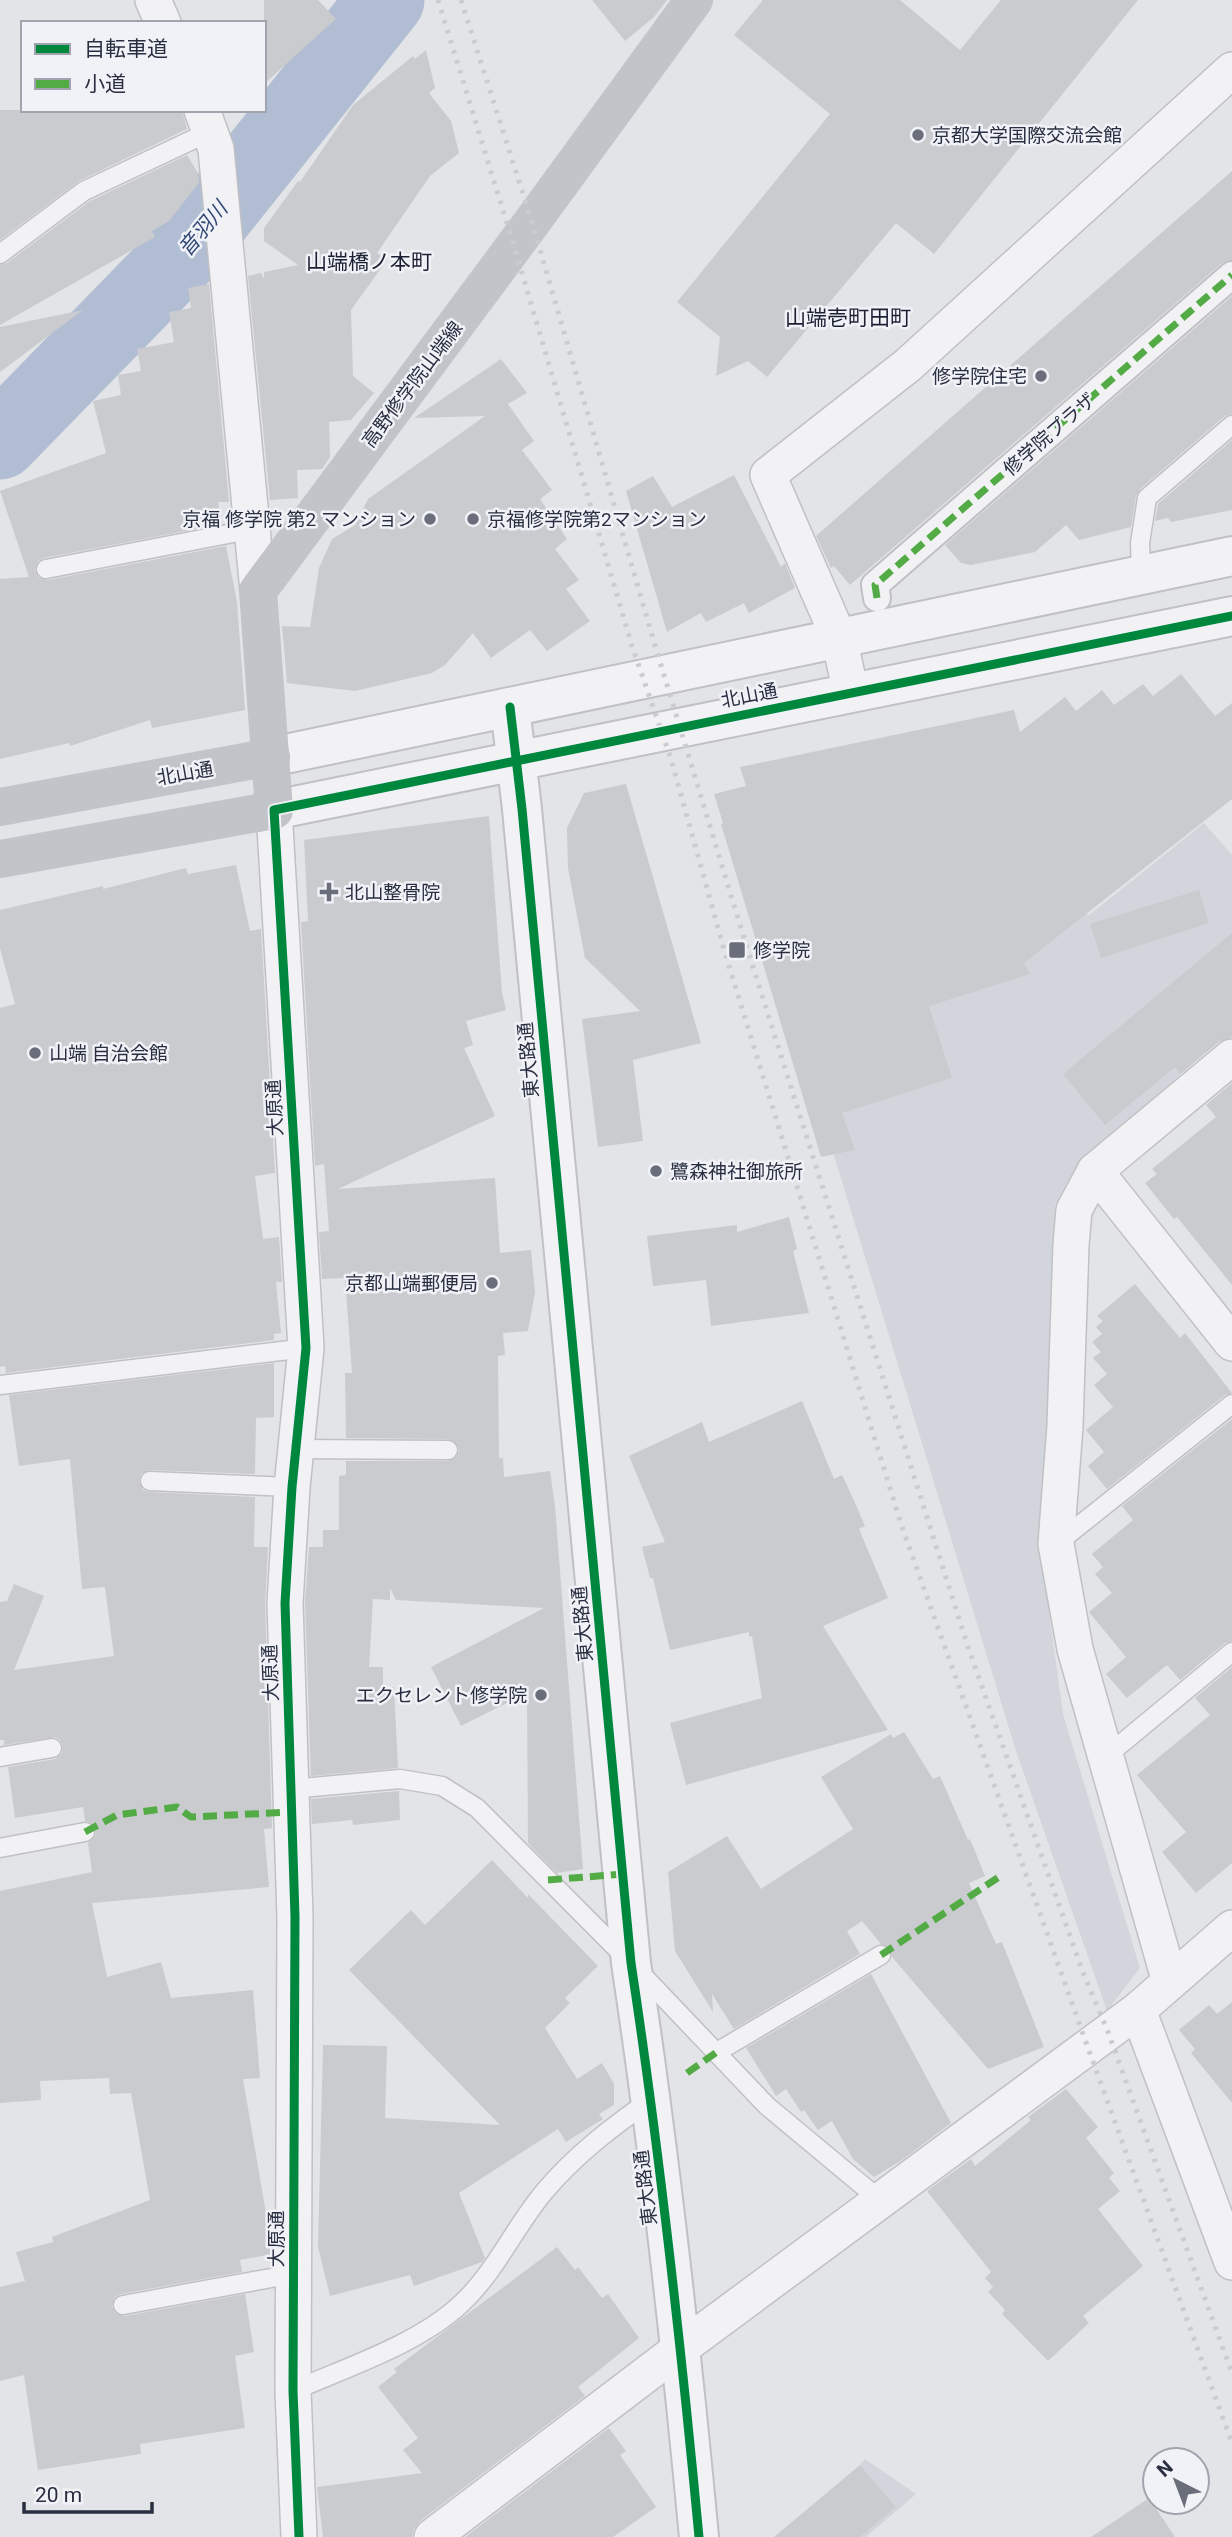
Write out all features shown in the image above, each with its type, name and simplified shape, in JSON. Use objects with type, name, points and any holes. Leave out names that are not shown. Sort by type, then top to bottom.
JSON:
[{"type":"main road","name":"高野修学院山端線","points":[[258,591],[694,0]]},
{"type":"main road","points":[[258,591],[274,810]]},
{"type":"main road","name":"北山通","points":[[0,807],[271,757]]},
{"type":"main road","name":"北山通","points":[[0,859],[274,810]]},
{"type":"street","points":[[153,0],[162,21]]},
{"type":"street","points":[[851,693],[839,638],[768,475],[908,365],[1232,70]]},
{"type":"street","points":[[210,130],[254,529],[258,591]]},
{"type":"street","name":"修学院プラザ","points":[[877,598],[875,585],[1232,275]]},
{"type":"street","name":"北山通","points":[[271,757],[1232,556]]},
{"type":"street","name":"北山通","points":[[274,810],[1232,615]]},
{"type":"street","name":"東大路通","points":[[510,707],[631,1963],[652,2099],[681,2347],[699,2537]]},
{"type":"street","name":"大原通","points":[[274,810],[306,1348],[292,1487],[285,1603],[295,1917],[293,2391],[299,2537]]},
{"type":"street","points":[[1170,1982],[1075,1649],[1056,1544],[1065,1426],[1073,1222],[1074,1210],[1095,1171],[1232,1057]]},
{"type":"street","points":[[1095,1171],[1232,1343]]},
{"type":"street","points":[[432,2537],[681,2347],[1138,2010],[1232,1928]]},
{"type":"street","points":[[1138,2010],[1224,2214],[1232,2262]]},
{"type":"lane","points":[[0,254],[84,191],[210,130]]},
{"type":"lane","points":[[1141,575],[1140,543],[1147,498],[1232,425]]},
{"type":"lane","points":[[46,569],[254,529]]},
{"type":"lane","points":[[0,1385],[306,1348]]},
{"type":"lane","points":[[1056,1544],[1232,1404]]},
{"type":"lane","points":[[296,1449],[448,1450]]},
{"type":"lane","points":[[150,1481],[292,1487]]},
{"type":"lane","points":[[1104,1758],[1232,1652]]},
{"type":"lane","points":[[0,1757],[52,1748]]},
{"type":"lane","points":[[291,1789],[400,1779],[442,1786],[477,1808],[631,1963],[767,2106],[880,2200]]},
{"type":"lane","points":[[0,1848],[85,1832]]},
{"type":"lane","points":[[717,2053],[881,1955]]},
{"type":"lane","points":[[293,2391],[426,2332],[461,2304],[487,2275],[544,2192],[599,2136],[652,2099]]},
{"type":"lane","points":[[123,2305],[293,2274]]},
{"type":"shaded area","points":[[1050,793],[1088,916],[1204,823],[1232,855],[1232,1029],[1075,1168],[1055,1205],[1044,1576],[1063,1714],[1140,1968],[1107,2011],[1016,1751],[814,1090]]},
{"type":"shaded area","points":[[865,2459],[916,2494],[866,2537],[860,2537],[895,2507],[860,2465]]},
{"type":"building","points":[[264,0],[318,0],[336,19],[266,82]]},
{"type":"building","points":[[592,0],[667,0],[654,17],[625,41]]},
{"type":"building","points":[[763,0],[900,0],[960,50],[1001,0],[1138,0],[934,254],[896,223],[767,377],[748,361],[716,376],[720,337],[677,302],[830,114],[734,35]]},
{"type":"building","points":[[426,50],[435,88],[429,93],[451,121],[459,153],[430,176],[377,253],[387,260],[351,310],[353,376],[374,393],[351,420],[329,422],[330,457],[322,469],[297,470],[298,498],[270,500],[248,276],[261,273],[264,279],[264,272],[298,265],[264,241],[264,228],[298,181],[300,182],[353,105],[413,56],[415,59]]},
{"type":"building","points":[[0,110],[183,112],[187,129],[79,181],[0,240]]},
{"type":"building","points":[[187,155],[198,173],[199,183],[169,221],[152,231],[155,237],[0,325],[0,265],[7,263],[90,201]]},
{"type":"building","name":"修学院住宅","points":[[1232,171],[1232,260],[1222,263],[850,585],[834,566],[831,568],[816,536]]},
{"type":"building","points":[[209,284],[229,502],[218,502],[222,524],[44,558],[38,561],[35,570],[38,577],[48,580],[226,546],[237,602],[245,710],[152,728],[150,720],[70,746],[69,743],[0,759],[0,579],[29,577],[0,491],[106,453],[93,401],[121,395],[118,375],[141,371],[137,349],[174,342],[169,312],[191,308],[188,288]]},
{"type":"building","points":[[1232,296],[1232,414],[1225,416],[1140,489],[1136,496],[1131,527],[1079,540],[1066,525],[1035,552],[971,565],[961,563],[945,545]]},
{"type":"building","points":[[83,310],[0,372],[0,327]]},
{"type":"building","points":[[501,359],[527,393],[508,404],[534,441],[522,450],[552,490],[540,499],[567,539],[555,549],[579,580],[566,589],[590,621],[547,651],[530,630],[491,658],[473,633],[445,665],[432,673],[355,691],[287,683],[282,626],[310,627],[319,568],[332,539],[355,525],[368,499],[485,416],[414,418]]},
{"type":"building","points":[[1232,440],[1232,510],[1171,522],[1168,518],[1155,521],[1158,504]]},
{"type":"building","points":[[734,475],[781,567],[785,563],[795,588],[749,613],[744,603],[706,622],[701,613],[667,632],[626,491],[653,476],[672,507]]},
{"type":"building","points":[[1181,674],[1215,716],[1232,703],[1232,799],[1024,963],[1030,974],[929,1006],[952,1078],[842,1113],[855,1150],[821,1157],[714,794],[746,786],[740,767],[1014,710],[1020,732],[1065,697],[1076,711],[1102,690],[1114,705],[1143,684],[1153,696]]},
{"type":"building","points":[[626,784],[701,1043],[633,1060],[643,1141],[598,1147],[582,1019],[640,1011],[585,958],[568,868],[567,828],[584,793]]},
{"type":"building","points":[[489,816],[502,993],[506,1010],[466,1021],[473,1045],[464,1048],[495,1116],[338,1189],[495,1178],[500,1253],[531,1250],[535,1292],[528,1331],[503,1333],[505,1355],[498,1356],[499,1458],[503,1458],[504,1477],[550,1471],[555,1506],[583,1869],[557,1873],[528,1843],[527,1693],[461,1726],[431,1667],[544,1608],[396,1600],[390,1588],[390,1600],[373,1599],[369,1667],[383,1667],[383,1693],[394,1687],[398,1768],[311,1776],[305,1603],[309,1547],[323,1547],[323,1530],[339,1530],[339,1476],[346,1475],[346,1461],[448,1461],[457,1456],[459,1449],[454,1441],[448,1439],[346,1438],[345,1373],[352,1373],[345,1278],[322,1279],[319,1232],[329,1231],[324,1164],[315,1166],[301,922],[308,921],[304,840]]},
{"type":"building","points":[[236,865],[250,931],[261,929],[275,1173],[255,1176],[263,1239],[279,1237],[282,1282],[276,1282],[281,1333],[274,1334],[274,1340],[6,1373],[5,1366],[0,1367],[0,1008],[15,1004],[0,948],[0,910],[103,886],[103,889],[186,868],[188,874]]},
{"type":"building","points":[[1199,890],[1209,923],[1101,958],[1090,924]]},
{"type":"building","points":[[1232,933],[1232,1037],[1219,1042],[1180,1074],[1175,1067],[1105,1125],[1063,1074]]},
{"type":"building","points":[[1232,1083],[1232,1285],[1177,1217],[1174,1219],[1145,1183],[1157,1174],[1152,1169],[1216,1117],[1206,1105]]},
{"type":"building","points":[[789,1217],[797,1249],[793,1251],[809,1313],[711,1326],[706,1280],[653,1286],[647,1236],[737,1225],[737,1232]]},
{"type":"building","points":[[1135,1284],[1180,1338],[1185,1333],[1232,1393],[1225,1395],[1107,1489],[1088,1466],[1104,1452],[1086,1430],[1113,1407],[1094,1385],[1107,1374],[1093,1358],[1101,1352],[1092,1342],[1102,1334],[1096,1327],[1103,1321],[1097,1316]]},
{"type":"building","points":[[274,1363],[274,1417],[256,1418],[255,1474],[150,1470],[141,1474],[139,1481],[143,1490],[150,1492],[255,1497],[254,1547],[268,1547],[265,1604],[272,1828],[264,1829],[269,1887],[92,1903],[107,1977],[161,1962],[171,1998],[253,1990],[260,2078],[243,2079],[273,2254],[240,2260],[242,2272],[121,2294],[115,2297],[112,2306],[115,2313],[125,2316],[245,2294],[254,2352],[235,2356],[245,2428],[140,2444],[141,2454],[38,2470],[24,2375],[0,2381],[0,2287],[25,2281],[16,2252],[53,2242],[52,2237],[150,2200],[131,2093],[110,2094],[109,2078],[40,2081],[41,2100],[0,2103],[0,1891],[92,1872],[88,1843],[96,1831],[93,1824],[85,1821],[83,1807],[15,1818],[8,1767],[55,1759],[62,1753],[63,1747],[55,1737],[4,1745],[4,1740],[0,1740],[0,1602],[7,1601],[14,1584],[44,1596],[14,1670],[114,1656],[105,1587],[82,1589],[70,1459],[19,1466],[9,1395]]},
{"type":"building","points":[[802,1401],[834,1479],[842,1475],[852,1496],[865,1526],[859,1529],[888,1598],[823,1626],[888,1730],[686,1785],[670,1723],[762,1698],[752,1636],[749,1637],[749,1632],[670,1650],[653,1578],[650,1578],[642,1547],[665,1542],[629,1456],[702,1422],[709,1442]]},
{"type":"building","points":[[1232,1419],[1232,1641],[1225,1643],[1180,1680],[1167,1665],[1127,1698],[1106,1674],[1126,1657],[1089,1612],[1112,1593],[1095,1574],[1103,1567],[1092,1554],[1133,1520],[1122,1506]]},
{"type":"building","points":[[1232,1667],[1232,1863],[1196,1893],[1162,1852],[1186,1832],[1137,1775],[1210,1715],[1195,1698]]},
{"type":"building","points":[[904,1732],[933,1779],[940,1776],[968,1840],[970,1839],[985,1876],[969,1883],[996,1944],[1002,1942],[1044,2047],[988,2069],[892,1957],[890,1949],[881,1944],[862,1921],[847,1931],[860,1954],[734,2029],[712,1994],[713,2012],[675,1951],[668,1872],[727,1836],[761,1889],[853,1829],[821,1777],[891,1734],[893,1738]]},
{"type":"building","points":[[399,1791],[400,1820],[353,1825],[352,1820],[312,1824],[311,1799]]},
{"type":"building","points":[[492,1860],[598,1966],[565,1998],[570,2003],[545,2028],[577,2079],[602,2063],[614,2084],[614,2105],[599,2114],[603,2119],[566,2142],[558,2129],[459,2193],[485,2258],[482,2262],[414,2286],[410,2275],[330,2296],[318,2247],[323,2045],[387,2046],[385,2118],[500,2125],[349,1970],[411,1910],[425,1925]]},
{"type":"building","points":[[871,1974],[951,2123],[902,2160],[874,2177],[853,2159],[832,2121],[818,2130],[804,2110],[801,2112],[786,2089],[776,2096],[746,2048]]},
{"type":"building","points":[[1232,2002],[1232,2103],[1191,2053],[1195,2049],[1179,2030],[1209,2005],[1217,2014]]},
{"type":"building","points":[[1066,2089],[1098,2127],[1086,2138],[1114,2173],[1109,2178],[1120,2191],[1098,2209],[1143,2266],[1083,2316],[1089,2323],[1048,2361],[1002,2314],[1005,2310],[988,2292],[993,2287],[985,2278],[991,2272],[927,2191],[971,2159],[975,2166],[1031,2120],[1028,2117]]},
{"type":"building","points":[[557,2247],[575,2270],[578,2267],[602,2298],[608,2294],[639,2338],[578,2387],[585,2396],[420,2521],[412,2537],[323,2537],[317,2487],[422,2473],[403,2450],[418,2438],[378,2387],[397,2372],[394,2369]]},
{"type":"building","points":[[609,2428],[626,2451],[620,2455],[656,2507],[613,2537],[465,2537]]},
{"type":"building","points":[[860,2465],[896,2507],[860,2537],[774,2537]]},
{"type":"building","points":[[1141,2503],[1141,2516],[1161,2516],[1175,2537],[1091,2537]]},
{"type":"waterway","name":"音羽川","points":[[0,441],[189,247],[386,0]]},
{"type":"railway","points":[[438,0],[632,646],[671,759],[725,953],[901,1524],[1232,2443]]},
{"type":"railway","points":[[461,0],[532,222],[654,642],[747,948],[968,1647],[1082,1970],[1108,2032],[1232,2373]]},
{"type":"marked path","points":[[877,598],[875,585],[1232,275]]},
{"type":"marked path","points":[[85,1832],[117,1815],[177,1807],[191,1817],[292,1812]]},
{"type":"marked path","points":[[548,1880],[623,1874]]},
{"type":"marked path","points":[[881,1955],[1002,1875]]},
{"type":"marked path","points":[[687,2073],[717,2052]]},
{"type":"cycle path","points":[[299,2537],[293,2391],[295,1917],[285,1603],[292,1487],[306,1348],[274,810],[1232,616]]},
{"type":"cycle path","points":[[510,707],[522,809],[631,1963],[669,2250],[699,2537]]},
{"type":"place","name":"京都大学国際交流会館","points":[[918,135]]},
{"type":"place","name":"修学院住宅","points":[[1041,376]]},
{"type":"place","name":"京福 修学院 第2 マンション","points":[[430,519]]},
{"type":"place","name":"京福修学院第2マンション","points":[[473,519]]},
{"type":"place","name":"北山整骨院","points":[[329,892]]},
{"type":"place","name":"修学院","points":[[737,950]]},
{"type":"place","name":"山端 自治会館","points":[[35,1053]]},
{"type":"place","name":"鷺森神社御旅所","points":[[656,1171]]},
{"type":"place","name":"京都山端郵便局","points":[[492,1283]]},
{"type":"place","name":"エクセレント修学院","points":[[541,1695]]},
{"type":"district","name":"山端橋ノ本町","points":[[369,262]]},
{"type":"district","name":"山端壱町田町","points":[[848,318]]}]
